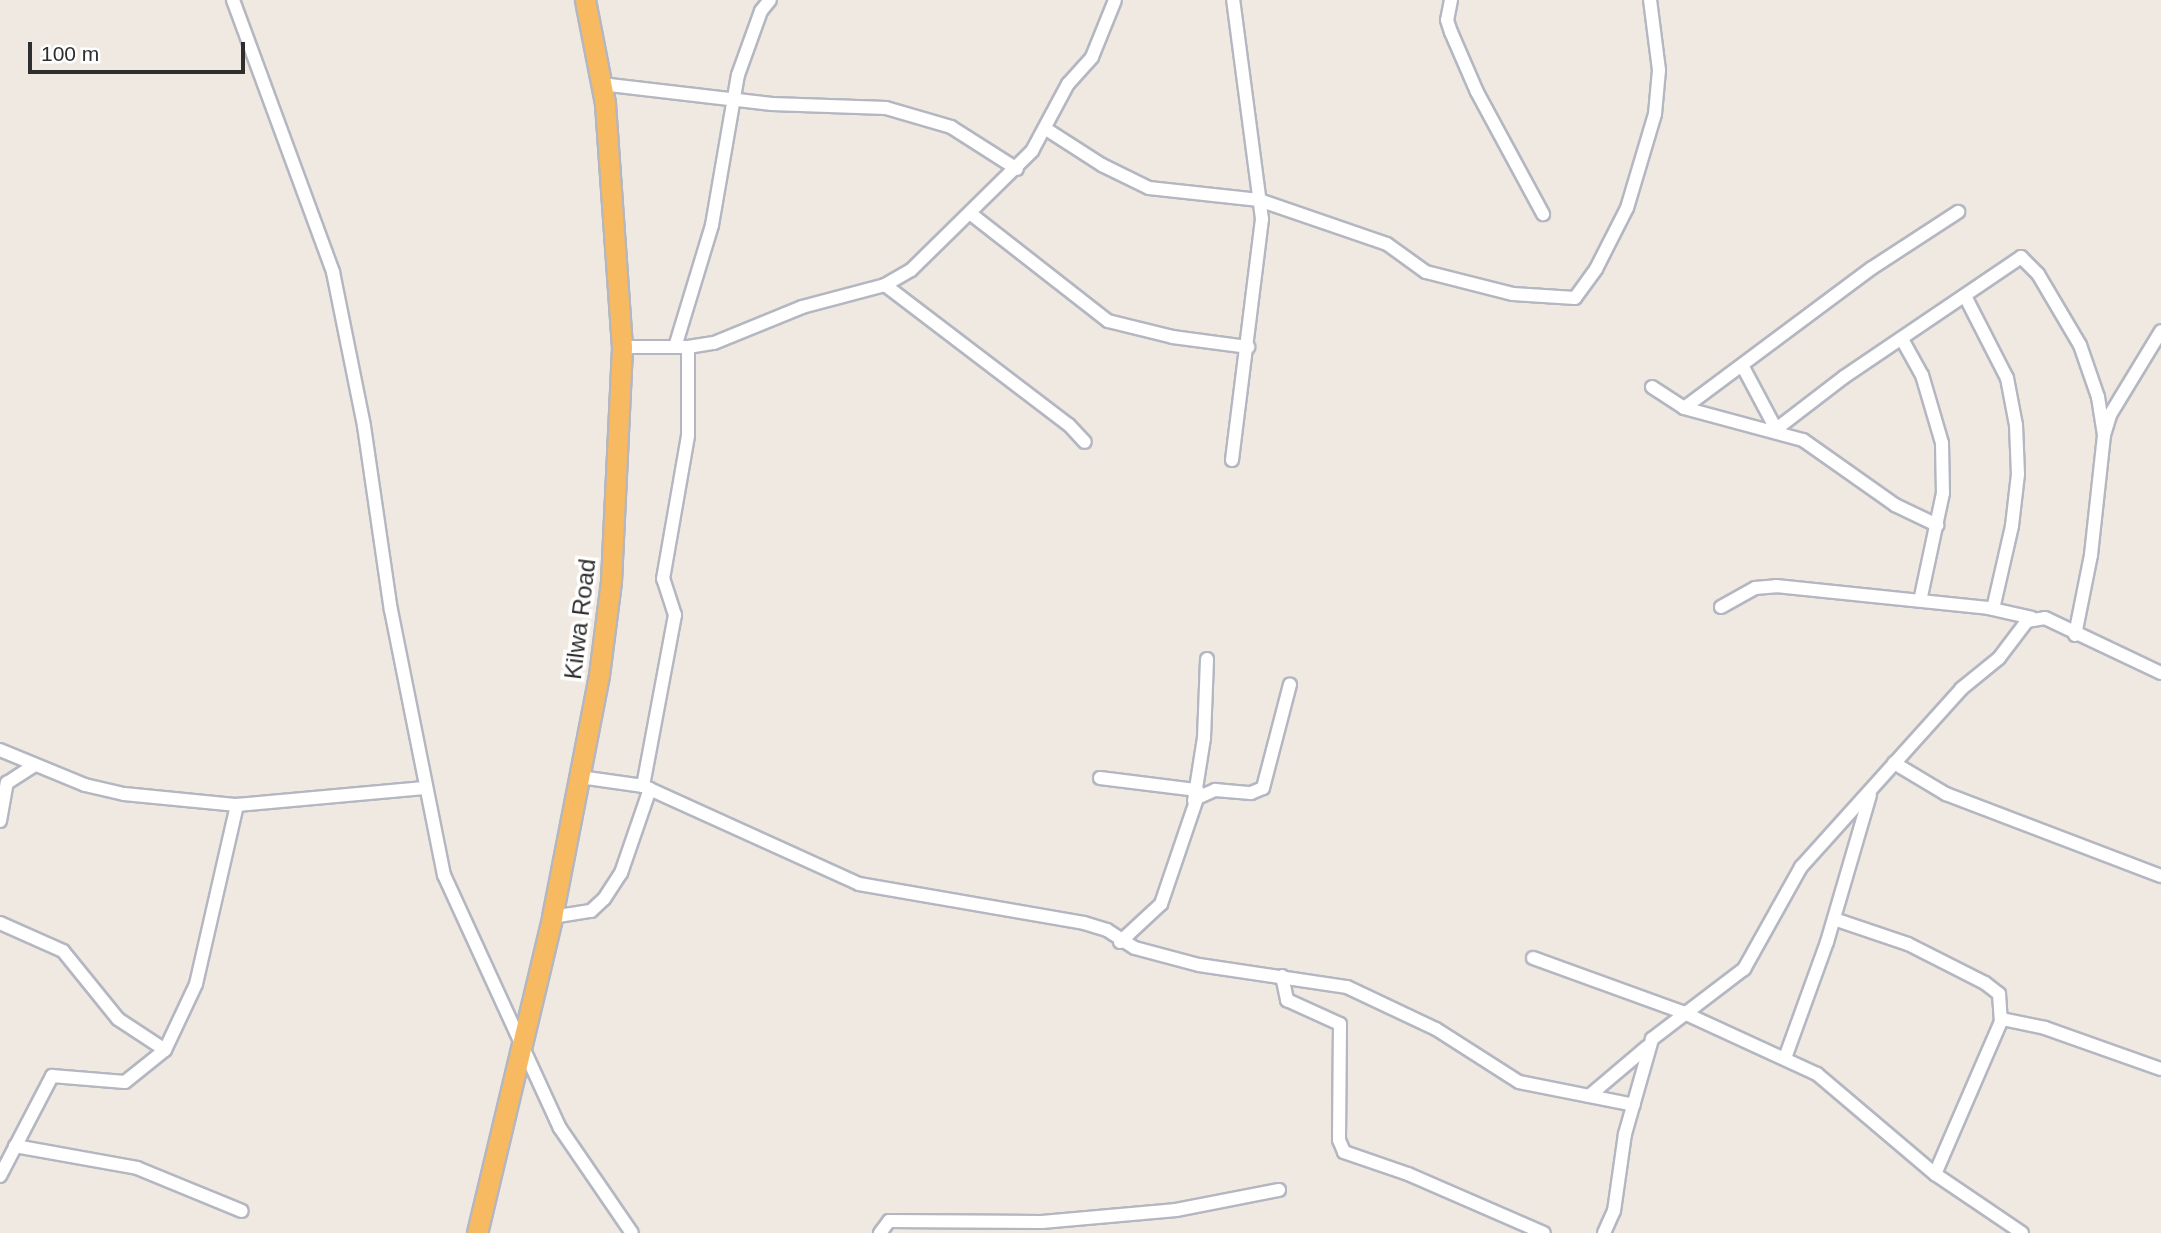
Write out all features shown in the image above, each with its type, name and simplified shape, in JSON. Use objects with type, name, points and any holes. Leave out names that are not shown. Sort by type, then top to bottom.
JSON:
[{"type":"highway","name":"Kilwa Road","points":[[477,1233],[519,1042],[552,917],[580,777],[611,581],[622,347],[614,187],[601,84],[585,0]]},
{"type":"street","points":[[233,0],[295,159],[336,283],[424,788],[444,875],[560,1128],[632,1233]]},
{"type":"street","points":[[552,917],[591,911],[604,899],[621,873],[646,788],[675,615],[663,579],[688,436],[681,347],[712,225],[733,101],[759,17],[770,0]]},
{"type":"street","points":[[622,347],[681,347],[744,334],[802,307],[885,285],[911,270],[1017,169],[1046,129],[1068,84],[1092,57],[1115,0]]},
{"type":"street","points":[[1232,460],[1262,219],[1233,0]]},
{"type":"street","points":[[1451,0],[1447,20],[1451,32],[1477,92],[1543,215]]},
{"type":"street","points":[[1046,129],[1102,165],[1149,188],[1259,200],[1376,239],[1426,272],[1513,294],[1575,298],[1596,269],[1627,208],[1655,114],[1658,70],[1650,0]]},
{"type":"street","points":[[601,84],[733,101],[886,108],[951,127],[1017,169]]},
{"type":"street","points":[[1684,408],[1743,367],[1872,268],[1958,212]]},
{"type":"street","points":[[971,214],[1108,321],[1173,337],[1248,346]]},
{"type":"street","points":[[1776,429],[1844,377],[1903,341],[2019,258],[2028,259],[2080,345],[2098,397],[2104,435]]},
{"type":"street","points":[[885,285],[1069,425],[1085,442]]},
{"type":"street","points":[[1965,296],[2007,378],[2016,425],[2018,474],[2012,526],[1993,609]]},
{"type":"street","points":[[2076,635],[2091,555],[2104,435],[2110,415],[2161,331]]},
{"type":"street","points":[[1903,341],[1922,375],[1942,443],[1943,493],[1920,601]]},
{"type":"street","points":[[1743,367],[1776,429]]},
{"type":"street","points":[[1652,387],[1684,408],[1776,429],[1814,446],[1895,505],[1937,525]]},
{"type":"street","points":[[1721,607],[1755,588],[1776,586],[1993,609],[2032,618],[2045,618],[2161,673]]},
{"type":"street","points":[[1589,1096],[1647,1047],[1682,1012],[1744,969],[1801,867],[1961,689],[1999,658],[2032,618]]},
{"type":"street","points":[[1120,942],[1161,904],[1195,796],[1207,660]]},
{"type":"street","points":[[1100,778],[1195,796],[1208,792],[1256,793],[1263,788],[1290,684]]},
{"type":"street","points":[[0,750],[33,766],[124,794],[237,805],[424,788]]},
{"type":"street","points":[[1894,763],[1946,794],[2161,876]]},
{"type":"street","points":[[0,821],[7,783],[33,766]]},
{"type":"street","points":[[580,777],[646,788],[859,884],[1084,923],[1107,930],[1120,942],[1199,965],[1347,987],[1436,1029],[1519,1082],[1634,1105]]},
{"type":"street","points":[[1785,1058],[1834,919],[1871,792]]},
{"type":"street","points":[[0,1176],[52,1076],[125,1082],[165,1050],[196,984],[237,805]]},
{"type":"street","points":[[1834,919],[1908,944],[1985,983],[1999,993],[2001,1020],[1935,1174]]},
{"type":"street","points":[[0,923],[63,951],[118,1019],[165,1050]]},
{"type":"street","points":[[1533,958],[1682,1012],[1817,1074],[1935,1174],[2022,1233]]},
{"type":"street","points":[[1282,976],[1287,1000],[1340,1024],[1339,1140],[1344,1152],[1408,1174],[1544,1233]]},
{"type":"street","points":[[2001,1020],[2009,1018],[2045,1028],[2161,1069]]},
{"type":"street","points":[[1604,1233],[1614,1211],[1647,1047]]},
{"type":"street","points":[[15,1146],[137,1168],[242,1211]]},
{"type":"street","points":[[880,1233],[889,1221],[1042,1222],[1152,1213],[1279,1190]]},
{"type":"street","points":[[997,1220],[1006,1233]]}]
